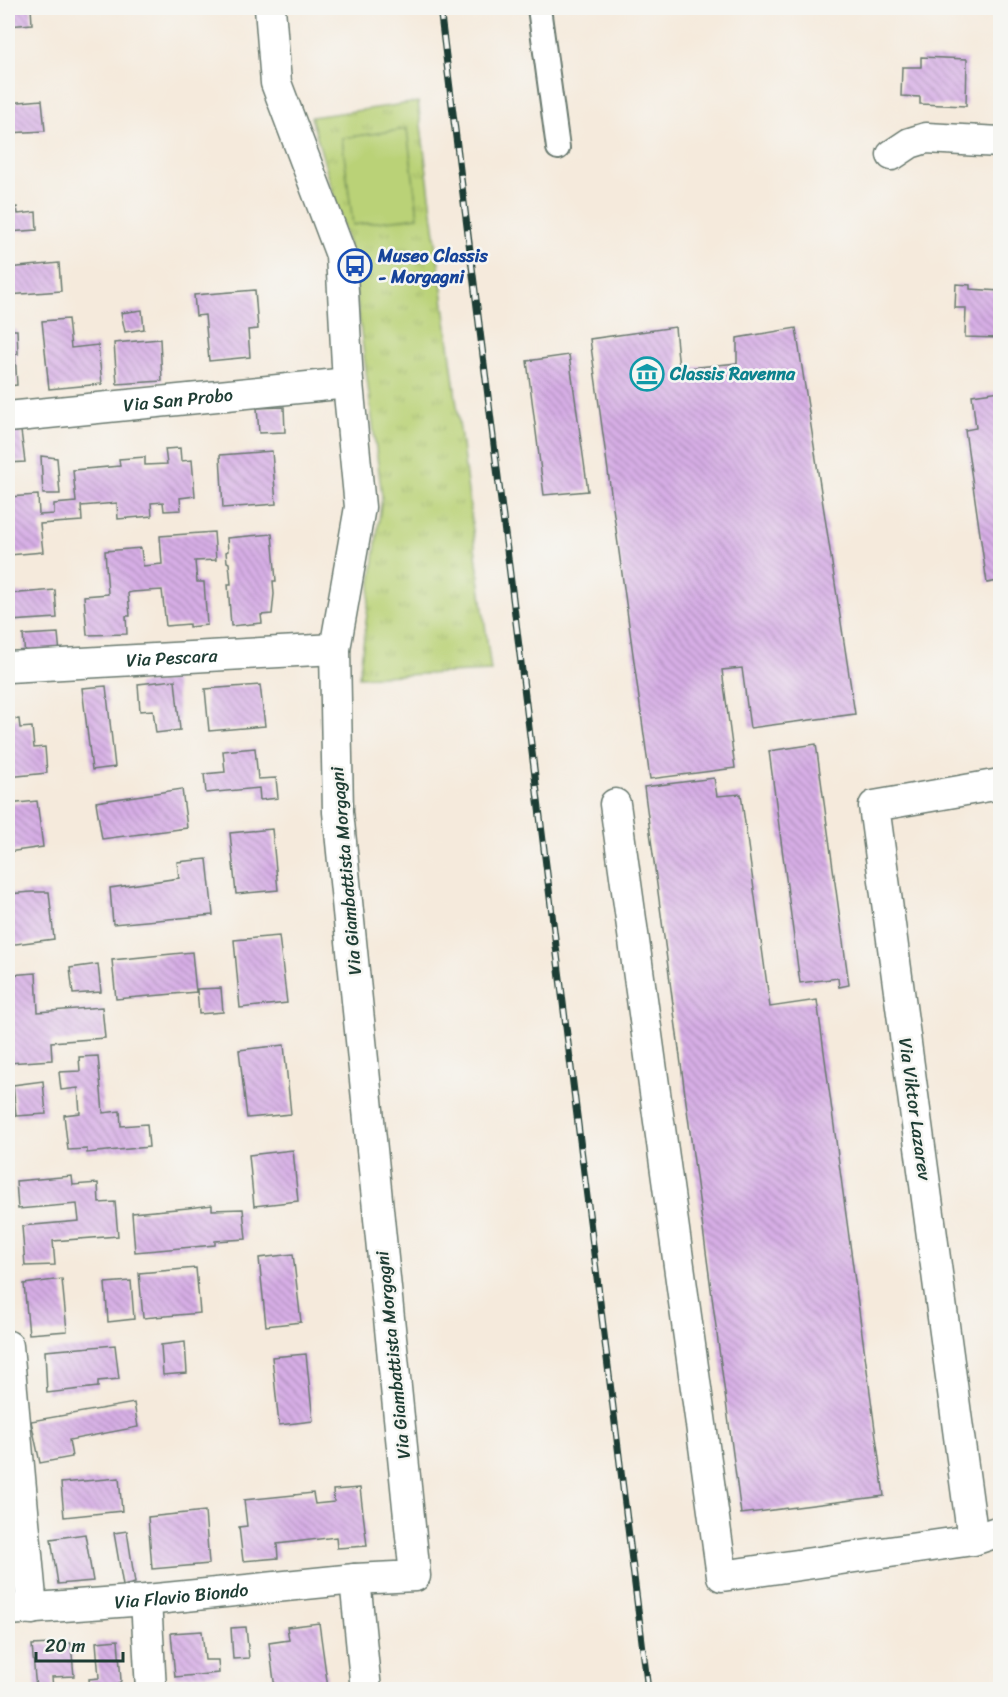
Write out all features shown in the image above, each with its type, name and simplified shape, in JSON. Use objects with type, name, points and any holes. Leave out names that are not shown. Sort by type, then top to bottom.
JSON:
[{"type":"street","name":"Via Giambattista Morgagni","points":[[270,8],[276,83],[341,255],[348,383],[360,507],[335,649],[338,812],[415,1576],[356,1580]]},
{"type":"street","points":[[539,8],[558,148]]},
{"type":"street","points":[[892,155],[910,143],[926,138],[1000,142]]},
{"type":"street","name":"Via San Probo","points":[[8,417],[348,383]]},
{"type":"street","name":"Via Pescara","points":[[8,667],[335,649]]},
{"type":"street","name":"Via Viktor Lazarev","points":[[987,1535],[874,806],[1000,784]]},
{"type":"street","points":[[615,804],[722,1576],[987,1535]]},
{"type":"street","points":[[8,1346],[20,1610]]},
{"type":"street","points":[[356,1580],[366,1689]]},
{"type":"street","name":"Via Flavio Biondo","points":[[20,1610],[356,1580]]},
{"type":"street","points":[[146,1600],[151,1689]]},
{"type":"green space","points":[[418,102],[491,671],[359,677],[382,496],[351,254],[311,117]]},
{"type":"green space","points":[[407,129],[418,217],[353,225],[342,138]]},
{"type":"building","points":[[8,8],[31,8],[32,24],[8,26]]},
{"type":"building","points":[[921,57],[967,59],[966,106],[920,104],[920,97],[901,96],[902,67],[921,67]]},
{"type":"building","points":[[42,100],[45,131],[8,133],[8,103]]},
{"type":"building","points":[[17,207],[18,214],[36,212],[37,230],[8,232],[8,208]]},
{"type":"building","points":[[59,263],[61,291],[8,295],[8,268]]},
{"type":"building","points":[[956,284],[970,285],[970,289],[1000,291],[1000,338],[965,337],[966,308],[955,308]]},
{"type":"building","points":[[255,290],[258,329],[248,330],[250,357],[209,361],[205,315],[196,316],[194,295]]},
{"type":"building","points":[[142,310],[144,329],[125,332],[121,313]]},
{"type":"building","points":[[68,319],[71,348],[98,345],[102,384],[49,389],[42,321]]},
{"type":"building","points":[[675,327],[679,369],[737,363],[737,338],[796,328],[855,714],[750,728],[742,668],[722,670],[735,768],[650,779],[590,339]]},
{"type":"building","points":[[8,330],[17,330],[18,354],[15,354],[17,385],[8,386]]},
{"type":"building","points":[[160,339],[162,381],[117,384],[114,343]]},
{"type":"building","points":[[569,355],[588,491],[544,495],[527,361]]},
{"type":"building","points":[[1000,391],[999,589],[998,581],[987,583],[965,430],[976,428],[972,395]]},
{"type":"building","points":[[284,407],[285,432],[259,433],[257,408]]},
{"type":"building","points":[[21,431],[25,462],[8,463],[8,433]]},
{"type":"building","points":[[180,448],[181,461],[192,460],[195,496],[180,498],[181,510],[164,511],[163,502],[151,503],[152,516],[118,519],[117,503],[81,506],[82,521],[40,524],[43,552],[9,555],[8,497],[38,495],[39,515],[54,514],[54,504],[76,502],[73,470],[120,466],[119,459],[145,457],[145,465],[167,464],[165,449]]},
{"type":"building","points":[[272,451],[276,504],[223,508],[220,455]]},
{"type":"building","points":[[41,456],[57,458],[60,494],[43,494]]},
{"type":"building","points":[[214,532],[216,560],[195,561],[197,582],[204,582],[207,625],[166,626],[162,590],[132,592],[128,593],[130,616],[126,616],[127,634],[87,635],[84,596],[108,594],[105,551],[141,548],[143,566],[162,564],[160,536]]},
{"type":"building","points":[[272,534],[276,581],[273,581],[272,614],[261,615],[262,623],[231,626],[228,584],[231,584],[226,552],[228,551],[227,538]]},
{"type":"building","points":[[55,590],[57,618],[10,621],[11,646],[8,647],[8,594]]},
{"type":"building","points":[[58,633],[60,654],[25,655],[23,635]]},
{"type":"building","points":[[175,680],[180,730],[156,733],[153,710],[140,711],[138,684]]},
{"type":"building","points":[[260,685],[265,726],[209,731],[205,689]]},
{"type":"building","points":[[106,686],[115,767],[92,770],[82,688]]},
{"type":"building","points":[[19,719],[20,728],[32,727],[34,748],[45,747],[47,773],[8,777],[8,720]]},
{"type":"building","points":[[816,744],[849,985],[839,987],[838,978],[800,983],[769,751]]},
{"type":"building","points":[[255,748],[258,779],[276,778],[278,798],[260,800],[259,788],[206,793],[204,774],[225,772],[223,751]]},
{"type":"building","points":[[714,778],[717,796],[741,794],[770,1007],[817,1000],[884,1496],[741,1514],[644,787]]},
{"type":"building","points":[[182,789],[187,828],[102,839],[96,802]]},
{"type":"building","points":[[37,801],[43,847],[8,852],[8,804]]},
{"type":"building","points":[[272,829],[278,890],[236,894],[230,833]]},
{"type":"building","points":[[207,859],[213,915],[113,924],[110,888],[179,878],[177,862]]},
{"type":"building","points":[[49,892],[54,939],[8,945],[8,894]]},
{"type":"building","points":[[279,936],[287,1003],[240,1008],[234,940]]},
{"type":"building","points":[[192,952],[196,992],[116,999],[112,960]]},
{"type":"building","points":[[98,964],[101,992],[73,994],[70,968]]},
{"type":"building","points":[[36,973],[38,1012],[102,1007],[105,1038],[51,1042],[52,1060],[8,1063],[8,975]]},
{"type":"building","points":[[221,988],[223,1012],[199,1014],[197,989]]},
{"type":"building","points":[[284,1045],[291,1114],[247,1118],[239,1050]]},
{"type":"building","points":[[98,1056],[103,1113],[120,1111],[121,1126],[147,1124],[149,1147],[87,1153],[87,1149],[68,1150],[64,1115],[80,1113],[78,1088],[61,1090],[59,1072],[80,1071],[79,1057]]},
{"type":"building","points":[[43,1081],[46,1114],[16,1116],[13,1085]]},
{"type":"building","points":[[293,1150],[298,1201],[254,1206],[249,1155]]},
{"type":"building","points":[[72,1176],[73,1185],[98,1183],[99,1203],[115,1202],[118,1236],[53,1241],[55,1265],[25,1266],[22,1226],[79,1221],[77,1204],[18,1209],[16,1181]]},
{"type":"building","points":[[212,1205],[212,1210],[243,1209],[246,1239],[215,1241],[215,1245],[135,1252],[132,1213]]},
{"type":"building","points":[[293,1254],[301,1322],[266,1326],[259,1258]]},
{"type":"building","points":[[196,1268],[200,1313],[143,1318],[139,1273]]},
{"type":"building","points":[[62,1279],[67,1331],[29,1334],[24,1284]]},
{"type":"building","points":[[131,1281],[134,1319],[108,1322],[105,1283]]},
{"type":"building","points":[[185,1342],[187,1373],[163,1375],[161,1345]]},
{"type":"building","points":[[115,1345],[119,1379],[98,1381],[98,1387],[47,1393],[45,1351]]},
{"type":"building","points":[[306,1354],[313,1421],[279,1425],[272,1357]]},
{"type":"building","points":[[134,1403],[138,1427],[69,1440],[72,1457],[40,1463],[31,1421]]},
{"type":"building","points":[[119,1478],[122,1511],[64,1517],[61,1483]]},
{"type":"building","points":[[360,1488],[367,1546],[337,1548],[336,1537],[277,1544],[278,1558],[243,1561],[239,1527],[247,1526],[244,1500],[313,1493],[315,1504],[334,1502],[333,1490]]},
{"type":"building","points":[[205,1511],[209,1564],[152,1569],[148,1517]]},
{"type":"building","points":[[127,1531],[135,1583],[123,1586],[114,1533]]},
{"type":"building","points":[[85,1534],[93,1581],[58,1584],[51,1539]]},
{"type":"building","points":[[319,1623],[328,1688],[275,1689],[269,1643],[289,1640],[287,1627]]},
{"type":"building","points":[[246,1627],[249,1658],[233,1659],[231,1628]]},
{"type":"building","points":[[202,1631],[205,1660],[218,1660],[219,1673],[175,1677],[171,1633]]},
{"type":"building","points":[[118,1640],[121,1681],[112,1689],[90,1689],[89,1679],[99,1678],[96,1642]]},
{"type":"building","points":[[71,1643],[74,1676],[52,1677],[53,1689],[36,1689],[32,1645]]},
{"type":"railway","points":[[440,8],[648,1690]]},
{"type":"place","name":"Museo Classis - Morgagni","points":[[355,266]]},
{"type":"place","name":"Classis Ravenna","points":[[647,374]]}]
